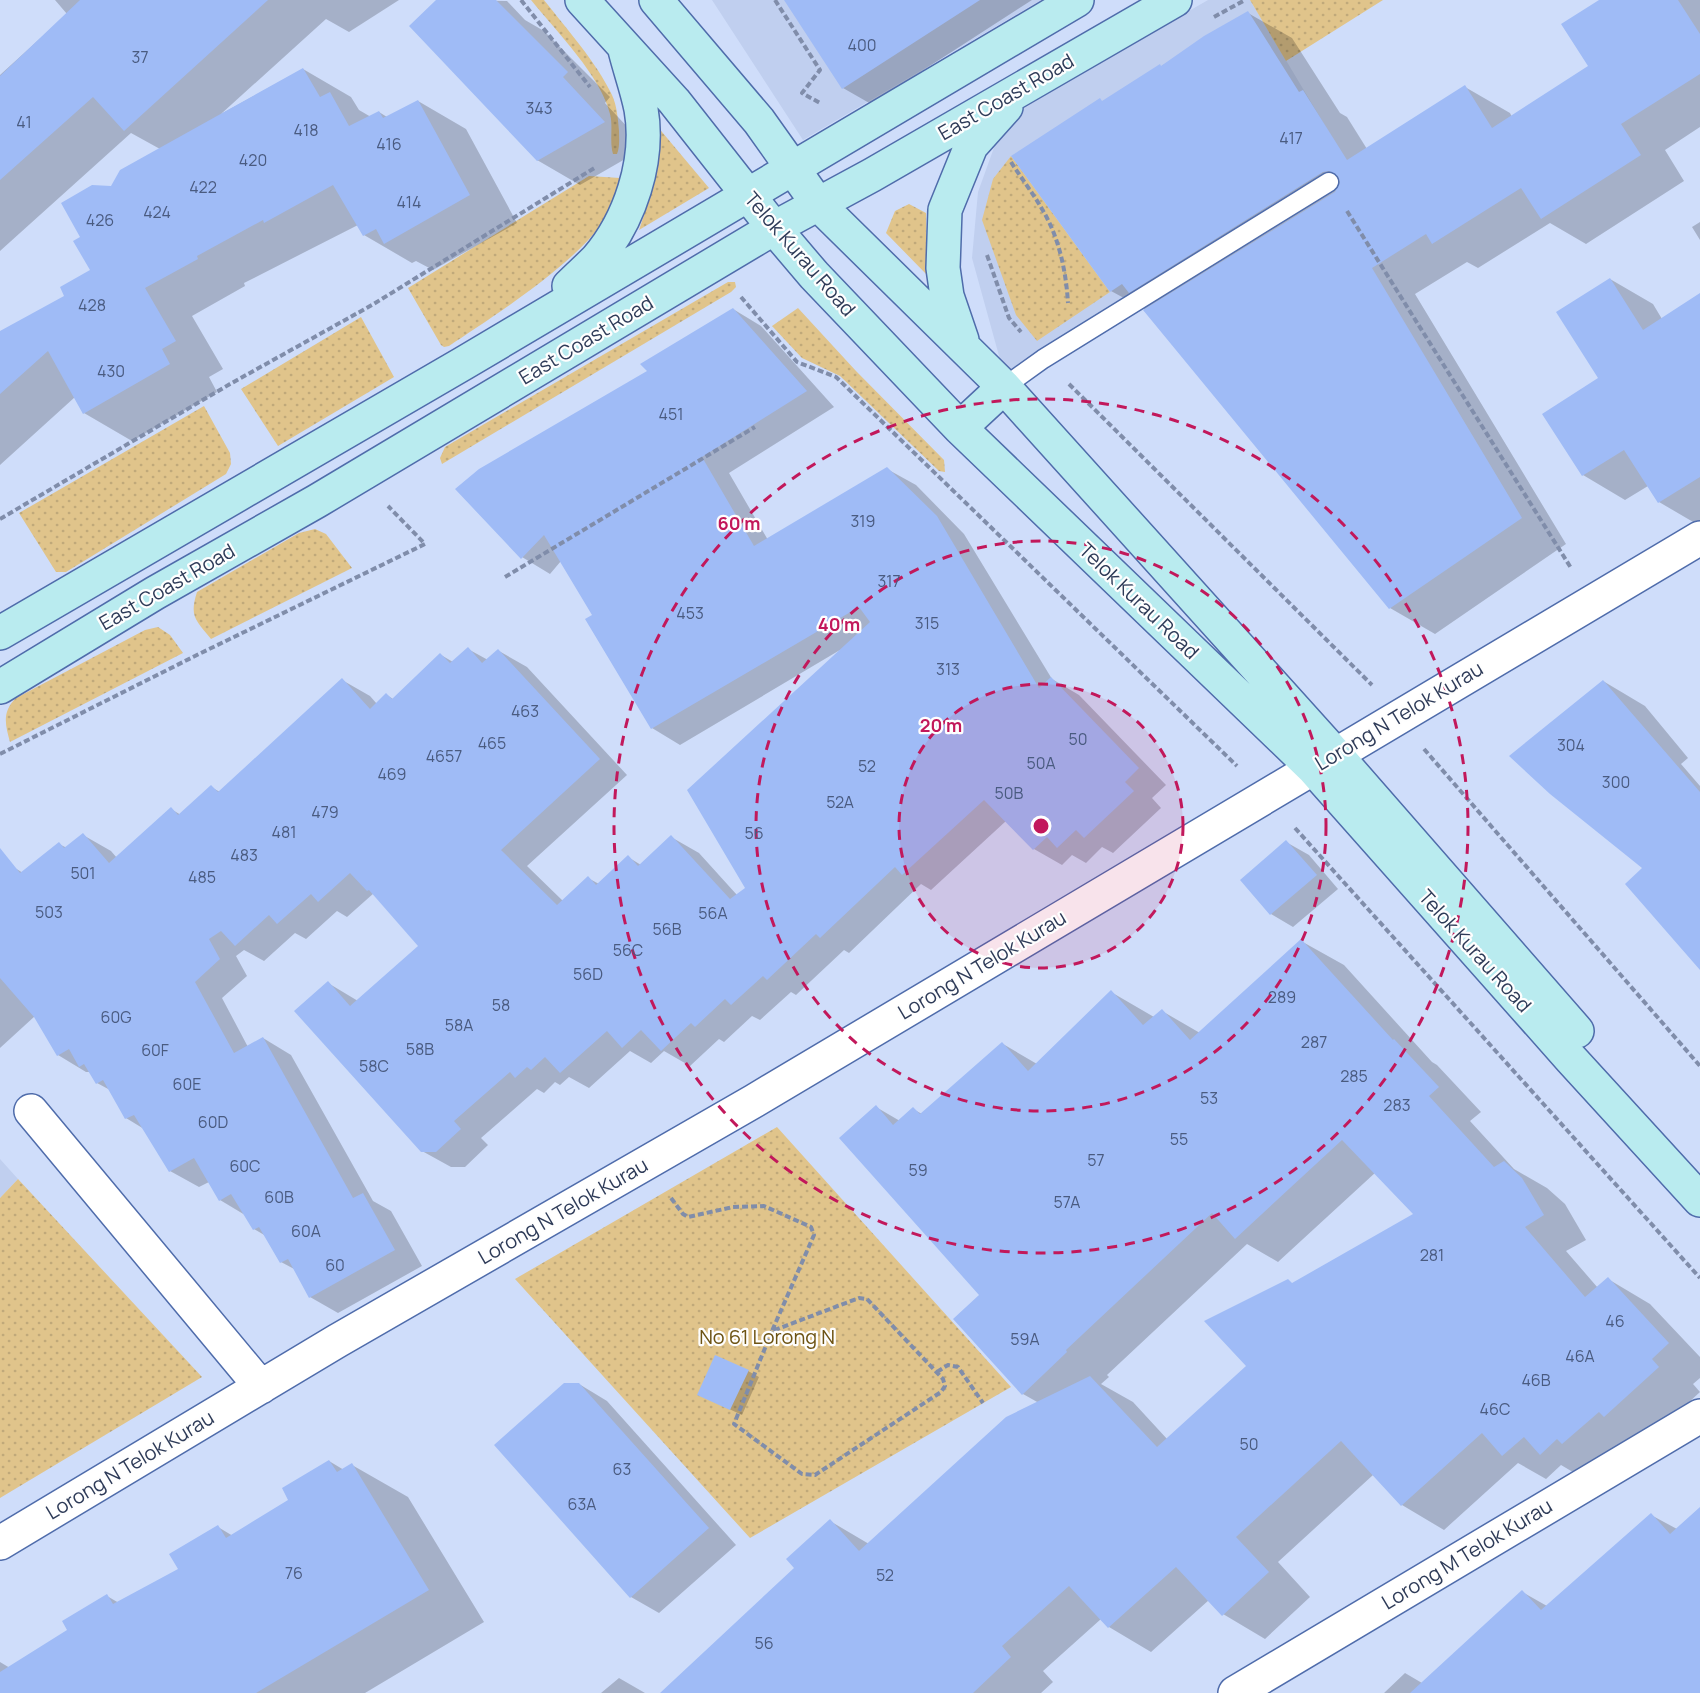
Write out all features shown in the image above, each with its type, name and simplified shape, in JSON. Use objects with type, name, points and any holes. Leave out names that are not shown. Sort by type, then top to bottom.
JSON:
[{"type":"street","name":"Telok Kurau Road","points":[[582,0],[674,101],[814,275],[960,428],[1324,761],[1700,1167]]},
{"type":"street","name":"Telok Kurau Road","points":[[656,0],[759,121],[818,204],[1004,387],[1324,761],[1571,1059],[1700,1200]]},
{"type":"street","name":"East Coast Road","points":[[0,687],[774,228],[1175,0]]},
{"type":"street","points":[[0,633],[794,168],[1066,3]]},
{"type":"street","points":[[534,321],[597,259],[621,223],[631,198],[643,149],[642,129],[641,110],[623,46]]},
{"type":"street","points":[[964,347],[947,296],[943,268],[945,210],[971,146],[1028,84]]},
{"type":"street","points":[[960,428],[1004,387]]},
{"type":"street","name":"Lorong N Telok Kurau","points":[[0,1543],[337,1341],[754,1101],[1700,538]]},
{"type":"street","points":[[31,1111],[261,1387]]},
{"type":"street","name":"Lorong M Telok Kurau","points":[[1235,1693],[1700,1416]]},
{"type":"lane","points":[[1004,387],[1043,359],[1329,182]]},
{"type":"path","points":[[521,0],[594,92]]},
{"type":"path","points":[[775,0],[820,70],[802,93],[822,105]]},
{"type":"path","points":[[1007,157],[1043,210],[1061,254],[1068,314],[1066,345]]},
{"type":"path","points":[[0,519],[230,384],[372,305],[603,162]]},
{"type":"path","points":[[1329,182],[1576,576],[1586,605]]},
{"type":"path","points":[[984,245],[1009,318],[1043,359],[1380,693],[1429,756],[1700,1066]]},
{"type":"path","points":[[738,293],[797,362],[836,377],[1266,796],[1700,1278]]},
{"type":"path","points":[[505,576],[755,427]]},
{"type":"path","points":[[0,754],[425,544],[386,503]]},
{"type":"path","points":[[666,1191],[679,1210],[688,1217],[733,1207],[764,1206],[811,1227],[814,1235],[772,1331],[734,1424],[802,1474],[815,1475],[941,1392],[945,1386],[937,1372],[867,1299],[859,1298],[772,1331]]},
{"type":"path","points":[[937,1372],[948,1365],[958,1367],[983,1403]]},
{"type":"shaded area","points":[[712,0],[1041,0],[803,140]]},
{"type":"shaded area","points":[[1208,0],[1250,0],[1348,164],[1004,374],[972,258],[978,192],[1005,117]]},
{"type":"shaded area","points":[[0,1159],[18,1179],[0,1198]]},
{"type":"green space","points":[[531,0],[544,0],[581,46],[606,83],[614,99],[617,113],[619,148],[617,154],[613,154],[612,150],[610,114],[605,99],[588,69]]},
{"type":"green space","points":[[1250,0],[1383,0],[1286,61]]},
{"type":"green space","points":[[657,126],[709,188],[639,230],[650,192]]},
{"type":"green space","points":[[1011,156],[1110,292],[1037,341],[1016,315],[982,220],[993,179]]},
{"type":"green space","points":[[589,176],[620,178],[615,201],[604,221],[588,241],[517,300],[449,346],[441,345],[408,288]]},
{"type":"green space","points":[[909,204],[926,213],[927,275],[886,233],[895,211]]},
{"type":"green space","points":[[728,282],[735,282],[736,287],[731,292],[442,464],[440,458],[445,447]]},
{"type":"green space","points":[[798,308],[856,371],[944,460],[945,472],[939,471],[840,376],[802,358],[772,326]]},
{"type":"green space","points":[[361,317],[394,377],[278,446],[241,389]]},
{"type":"green space","points":[[204,406],[230,453],[231,464],[226,474],[66,572],[56,572],[19,513]]},
{"type":"green space","points":[[315,529],[326,534],[352,568],[211,639],[195,618],[194,607],[197,592],[299,533]]},
{"type":"green space","points":[[158,627],[170,635],[183,653],[10,742],[6,719],[8,708],[16,698],[145,630]]},
{"type":"green space","name":"No 61 Lorong N","points":[[777,1127],[1011,1387],[750,1538],[515,1279]]},
{"type":"green space","points":[[18,1179],[202,1377],[0,1498],[0,1198]]},
{"type":"building","points":[[80,0],[268,0],[124,131],[93,97],[0,180],[0,76]]},
{"type":"building","points":[[436,0],[496,0],[568,72],[563,77],[605,122],[537,161],[409,26]]},
{"type":"building","points":[[784,0],[980,0],[842,89]]},
{"type":"building","points":[[1599,0],[1678,0],[1700,34],[1700,74],[1621,124],[1641,155],[1541,219],[1521,188],[1432,244],[1426,234],[1372,268],[1522,518],[1389,609],[1143,310],[1335,192],[1340,182],[1338,176],[1329,171],[1323,172],[1129,293],[1122,284],[1110,292],[1011,156],[1100,98],[1102,101],[1160,64],[1161,66],[1204,36],[1248,11],[1299,92],[1303,90],[1347,160],[1465,85],[1492,128],[1588,66],[1561,24]]},
{"type":"building","points":[[303,68],[320,97],[330,92],[349,126],[379,111],[383,118],[418,100],[470,195],[384,244],[376,229],[363,236],[333,185],[197,256],[198,259],[145,288],[176,341],[162,349],[170,364],[83,414],[48,351],[0,394],[0,331],[64,296],[60,287],[90,270],[73,241],[80,237],[61,203],[92,185],[111,186],[120,170]]},
{"type":"building","points":[[1610,278],[1643,330],[1700,293],[1700,477],[1658,503],[1624,450],[1582,476],[1542,414],[1598,378],[1556,312]]},
{"type":"building","points":[[733,308],[807,391],[702,457],[754,546],[887,467],[937,516],[1039,688],[1051,677],[1139,768],[1125,782],[1134,791],[1084,838],[1076,830],[1057,848],[1047,837],[1033,850],[984,800],[902,875],[895,867],[820,938],[816,934],[767,980],[763,976],[731,1005],[725,999],[695,1027],[691,1023],[661,1051],[641,1030],[622,1048],[607,1031],[560,1073],[545,1057],[531,1070],[527,1067],[515,1078],[510,1072],[454,1121],[461,1129],[436,1152],[421,1152],[294,1011],[328,981],[350,1006],[418,946],[369,890],[367,891],[350,873],[318,902],[311,894],[277,924],[269,915],[235,946],[221,931],[209,939],[220,959],[195,982],[234,1053],[263,1037],[353,1198],[363,1193],[395,1250],[309,1298],[288,1259],[280,1263],[259,1227],[253,1230],[231,1194],[219,1201],[194,1158],[169,1172],[134,1115],[125,1119],[103,1080],[96,1084],[84,1064],[79,1067],[69,1049],[57,1056],[34,1017],[0,978],[0,848],[20,873],[59,842],[64,848],[83,833],[109,863],[171,807],[178,815],[211,785],[218,792],[342,678],[370,709],[386,693],[392,699],[440,653],[450,663],[468,647],[482,663],[498,649],[600,759],[501,850],[557,905],[588,876],[596,885],[628,855],[638,866],[671,835],[730,899],[745,888],[687,790],[870,622],[859,607],[651,729],[585,619],[592,615],[544,535],[521,559],[455,489],[479,469],[647,371],[640,364]]},
{"type":"building","points":[[1603,680],[1700,792],[1700,970],[1625,884],[1642,868],[1550,794],[1509,756]]},
{"type":"building","points":[[1286,840],[1317,875],[1270,915],[1240,880]]},
{"type":"building","points":[[1301,939],[1439,1087],[1429,1096],[1494,1167],[1504,1161],[1522,1178],[1544,1215],[1525,1227],[1585,1297],[1608,1277],[1669,1343],[1652,1359],[1659,1367],[1604,1417],[1599,1412],[1562,1444],[1557,1439],[1540,1455],[1524,1437],[1502,1456],[1482,1433],[1401,1506],[1341,1441],[1236,1537],[1269,1572],[1222,1616],[1176,1567],[1108,1628],[1069,1586],[1002,1646],[1011,1657],[973,1693],[660,1693],[794,1568],[786,1559],[830,1519],[859,1551],[1006,1417],[1090,1376],[1157,1447],[1246,1366],[1204,1321],[1288,1279],[1292,1283],[1413,1214],[1342,1140],[1235,1239],[1212,1213],[1066,1350],[1067,1352],[1022,1395],[953,1319],[979,1295],[839,1138],[876,1105],[893,1125],[913,1107],[920,1114],[1002,1042],[1028,1071],[1111,990],[1143,1025],[1162,1009],[1190,1040]]},
{"type":"building","points":[[715,1355],[749,1370],[730,1410],[697,1395]]},
{"type":"building","points":[[564,1383],[579,1383],[709,1528],[630,1598],[494,1445]]},
{"type":"building","points":[[329,1460],[337,1472],[352,1463],[429,1590],[256,1693],[0,1693],[0,1672],[67,1630],[62,1621],[107,1594],[113,1604],[178,1569],[169,1554],[218,1525],[226,1538],[288,1500],[282,1488]]},
{"type":"building","points":[[1700,1507],[1700,1693],[1410,1693],[1522,1590],[1541,1610],[1651,1513],[1670,1534]]}]
